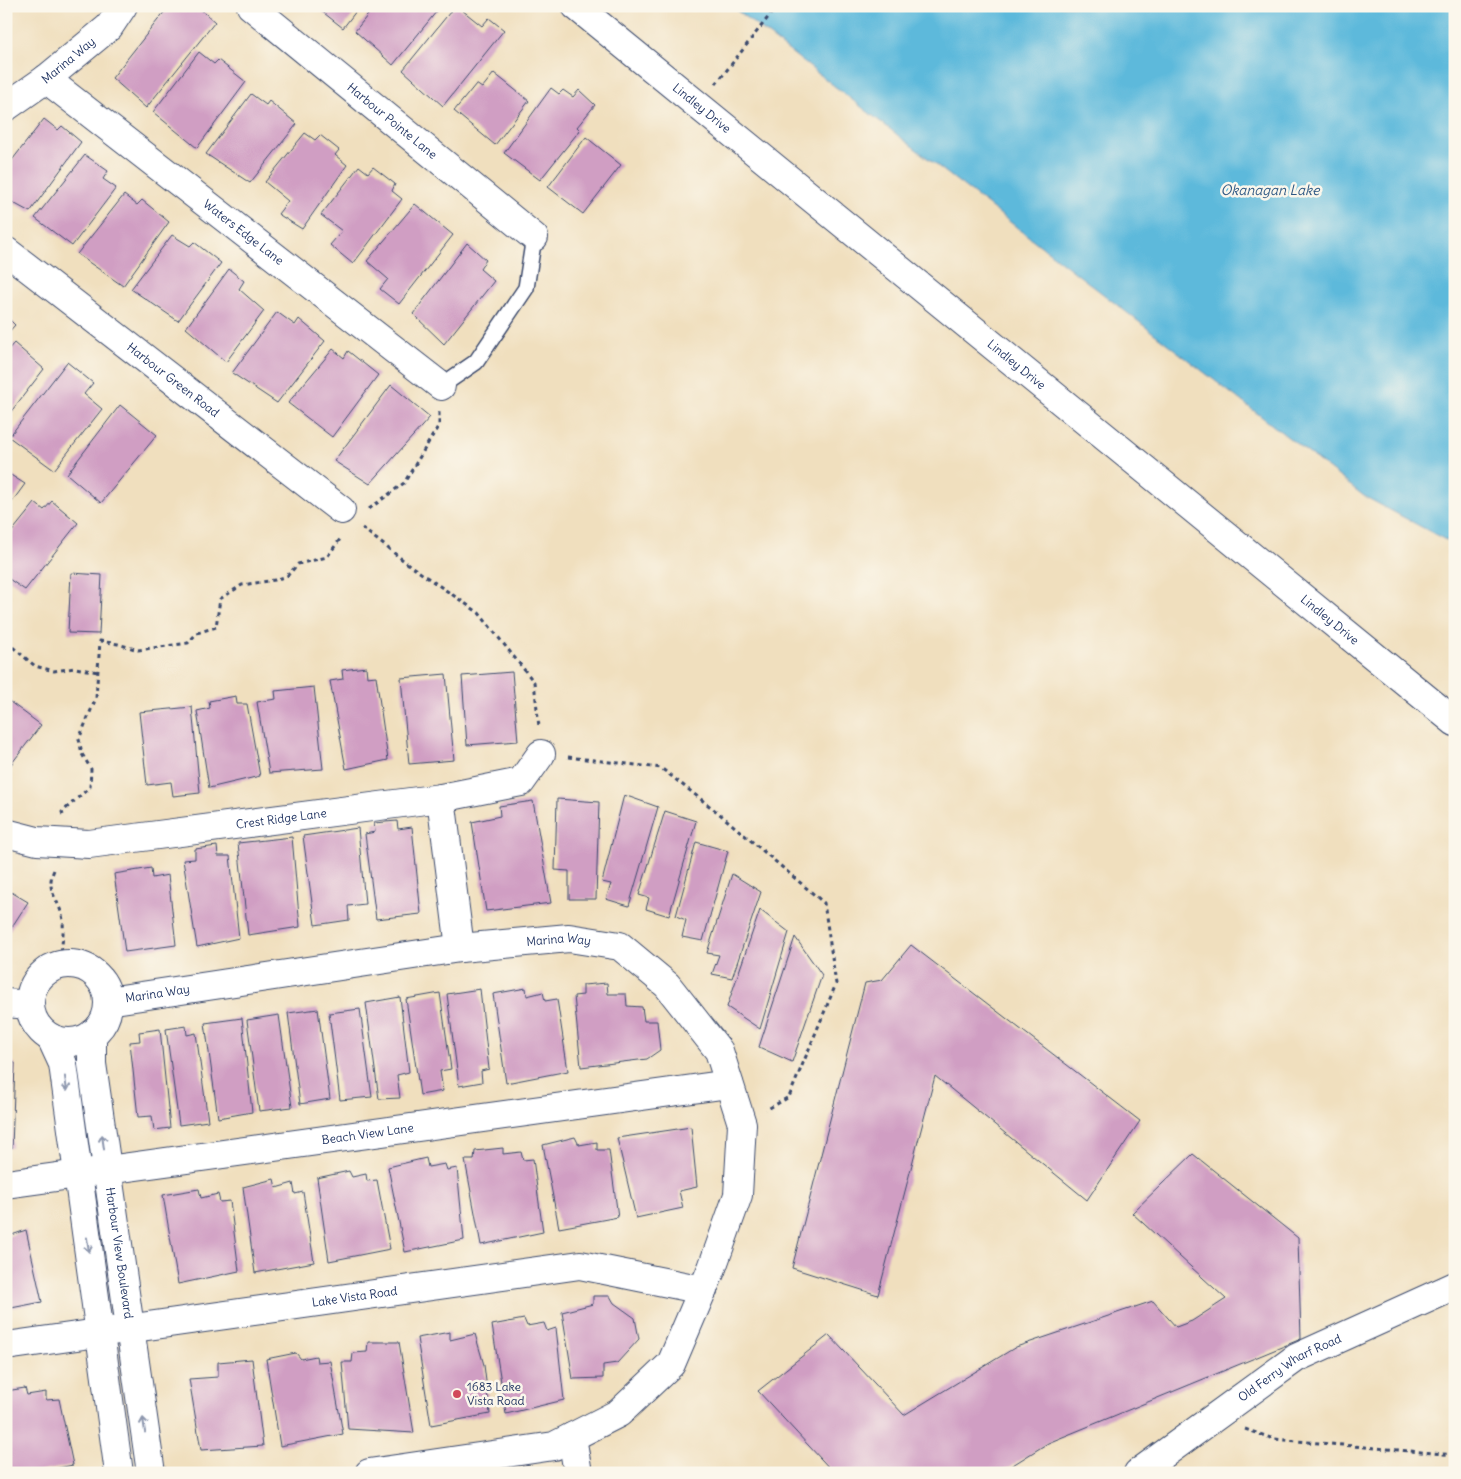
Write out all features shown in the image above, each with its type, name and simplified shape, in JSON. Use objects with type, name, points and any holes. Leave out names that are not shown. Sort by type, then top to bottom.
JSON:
[{"type":"street","name":"Marina Way","points":[[6,107],[46,79],[109,27],[123,6]]},
{"type":"street","name":"Harbour Pointe Lane","points":[[251,6],[534,238]]},
{"type":"street","name":"Lindley Drive","points":[[576,6],[1455,722]]},
{"type":"street","name":"Waters Edge Lane","points":[[46,79],[441,386]]},
{"type":"street","name":"Harbour Green Road","points":[[6,251],[347,515]]},
{"type":"street","name":"Crest Ridge Lane","points":[[6,832],[36,841],[89,844],[441,798],[521,782],[541,754]]},
{"type":"street","points":[[441,798],[460,948]]},
{"type":"street","name":"Marina Way","points":[[108,1001],[460,948],[569,938],[620,946],[667,985],[719,1051],[742,1124],[738,1195],[703,1290],[671,1364],[619,1413],[554,1446],[369,1473]]},
{"type":"street","points":[[60,964],[86,967],[97,976],[105,988],[108,1001],[107,1011],[102,1024],[92,1034],[78,1041],[64,1042],[51,1038],[40,1029],[18,1004],[30,995],[35,983],[48,969],[60,964]]},
{"type":"street","name":"Harbour View Boulevard","points":[[92,1034],[92,1064],[151,1473]]},
{"type":"street","points":[[51,1038],[63,1064],[119,1473]]},
{"type":"street","name":"Beach View Lane","points":[[6,1184],[729,1084]]},
{"type":"street","name":"Lake Vista Road","points":[[6,1346],[580,1265],[703,1290]]},
{"type":"street","name":"Old Ferry Wharf Road","points":[[1138,1473],[1296,1358],[1455,1286]]},
{"type":"street","points":[[572,1436],[578,1473]]},
{"type":"lane","points":[[441,386],[476,362],[526,288],[534,238]]},
{"type":"path","points":[[698,106],[777,6]]},
{"type":"path","points":[[60,964],[63,921],[60,907],[51,890],[50,879],[57,864],[58,842],[63,819],[62,812],[90,787],[91,769],[82,754],[79,739],[96,698],[100,641],[138,650],[188,643],[198,633],[216,627],[220,599],[242,585],[275,580],[287,576],[298,564],[327,556],[347,515],[404,483],[439,425],[441,386]]},
{"type":"path","points":[[347,515],[412,567],[479,613],[534,682],[541,754],[660,768],[720,815],[824,903],[836,984],[788,1097],[742,1124]]},
{"type":"path","points":[[6,643],[35,666],[54,671],[75,668],[98,672]]},
{"type":"path","points":[[1215,1417],[1274,1439],[1455,1455]]},
{"type":"water","name":"Okanagan Lake","points":[[731,6],[1455,6],[1455,545],[1364,496]]},
{"type":"building","points":[[169,6],[181,12],[185,6],[197,6],[215,22],[146,108],[112,78]]},
{"type":"building","points":[[315,6],[360,6],[343,28]]},
{"type":"building","points":[[375,6],[441,6],[393,65],[355,31]]},
{"type":"building","points":[[455,6],[482,26],[489,18],[504,30],[443,106],[403,70]]},
{"type":"building","points":[[199,52],[214,64],[218,60],[246,82],[197,148],[153,112]]},
{"type":"building","points":[[494,73],[529,101],[495,145],[454,111],[476,84],[482,88]]},
{"type":"building","points":[[551,88],[559,94],[563,90],[573,97],[579,90],[595,105],[577,127],[580,130],[540,180],[504,153]]},
{"type":"building","points":[[251,94],[266,105],[269,101],[297,124],[250,183],[206,154]]},
{"type":"building","points":[[44,119],[58,130],[62,126],[81,142],[30,212],[6,199],[6,168]]},
{"type":"building","points":[[305,133],[315,140],[320,135],[339,150],[335,155],[347,165],[302,229],[278,214],[288,201],[265,182]]},
{"type":"building","points":[[586,137],[621,165],[583,214],[548,187]]},
{"type":"building","points":[[85,155],[108,171],[103,179],[116,188],[72,246],[35,218]]},
{"type":"building","points":[[359,166],[368,173],[373,167],[395,184],[392,191],[402,199],[353,264],[330,245],[342,231],[321,215]]},
{"type":"building","points":[[124,195],[137,205],[142,200],[169,222],[123,286],[77,254]]},
{"type":"building","points":[[415,204],[453,235],[399,304],[380,289],[388,279],[367,261]]},
{"type":"building","points":[[172,235],[190,246],[194,242],[221,263],[178,321],[131,289]]},
{"type":"building","points":[[467,243],[486,260],[480,269],[494,281],[444,344],[413,314]]},
{"type":"building","points":[[229,269],[244,281],[239,289],[264,311],[226,362],[186,328]]},
{"type":"building","points":[[277,312],[295,325],[299,319],[325,341],[277,403],[232,373]]},
{"type":"building","points":[[6,316],[15,325],[6,335]]},
{"type":"building","points":[[14,343],[44,369],[6,418],[6,352]]},
{"type":"building","points":[[333,349],[344,358],[348,351],[378,375],[332,437],[288,403]]},
{"type":"building","points":[[67,362],[93,383],[84,394],[102,409],[54,470],[9,437]]},
{"type":"building","points":[[391,385],[430,417],[370,484],[334,461]]},
{"type":"building","points":[[120,405],[157,435],[101,503],[67,474]]},
{"type":"building","points":[[6,472],[25,484],[6,510]]},
{"type":"building","points":[[52,501],[78,523],[25,590],[6,577],[6,539],[35,503],[44,510]]},
{"type":"building","points":[[71,573],[102,575],[99,634],[68,633]]},
{"type":"building","points":[[366,667],[367,677],[376,676],[388,760],[346,769],[330,681],[343,679],[342,670]]},
{"type":"building","points":[[512,672],[518,741],[467,745],[462,676]]},
{"type":"building","points":[[446,674],[454,760],[409,764],[401,678]]},
{"type":"building","points":[[314,687],[323,769],[269,773],[257,702],[276,699],[275,691]]},
{"type":"building","points":[[236,696],[237,704],[247,704],[260,776],[209,788],[197,711],[210,708],[209,701]]},
{"type":"building","points":[[6,699],[41,725],[6,771]]},
{"type":"building","points":[[192,707],[200,793],[173,796],[171,782],[147,785],[139,712]]},
{"type":"building","points":[[624,795],[658,807],[629,906],[606,899],[611,884],[602,882]]},
{"type":"building","points":[[557,799],[599,802],[596,899],[569,899],[569,871],[555,870]]},
{"type":"building","points":[[533,801],[551,903],[486,911],[472,822],[500,816],[499,806]]},
{"type":"building","points":[[665,811],[696,821],[669,916],[646,909],[649,898],[639,895]]},
{"type":"building","points":[[397,821],[398,829],[412,827],[421,914],[376,919],[365,834],[375,832],[374,823]]},
{"type":"building","points":[[358,828],[365,904],[348,906],[349,920],[315,925],[303,836]]},
{"type":"building","points":[[292,837],[300,927],[248,935],[238,843]]},
{"type":"building","points":[[696,842],[728,851],[703,941],[682,937],[686,920],[676,916]]},
{"type":"building","points":[[217,846],[218,856],[230,856],[239,938],[197,947],[183,860],[195,859],[195,849]]},
{"type":"building","points":[[151,868],[152,878],[168,875],[176,945],[125,952],[114,874]]},
{"type":"building","points":[[732,874],[761,892],[732,978],[712,974],[719,955],[707,953]]},
{"type":"building","points":[[6,889],[28,902],[6,936]]},
{"type":"building","points":[[760,910],[789,932],[760,1029],[727,1007]]},
{"type":"building","points":[[795,937],[822,975],[792,1062],[759,1047]]},
{"type":"building","points":[[911,945],[1140,1121],[1087,1200],[935,1076],[878,1295],[792,1268],[865,983],[882,980]]},
{"type":"building","points":[[607,983],[608,994],[626,994],[627,1006],[642,1007],[644,1021],[657,1021],[660,1050],[647,1059],[581,1067],[574,996],[583,995],[583,985]]},
{"type":"building","points":[[526,988],[527,996],[543,992],[545,1001],[557,999],[568,1071],[506,1083],[493,994]]},
{"type":"building","points":[[480,989],[489,1069],[481,1071],[482,1082],[459,1086],[447,994]]},
{"type":"building","points":[[440,993],[451,1069],[440,1071],[443,1091],[420,1095],[406,999]]},
{"type":"building","points":[[400,997],[409,1072],[397,1075],[400,1098],[379,1099],[366,1003]]},
{"type":"building","points":[[318,1009],[330,1099],[300,1104],[288,1013]]},
{"type":"building","points":[[360,1009],[372,1097],[340,1100],[329,1013]]},
{"type":"building","points":[[279,1015],[292,1107],[259,1111],[247,1020]]},
{"type":"building","points":[[242,1018],[252,1112],[218,1118],[205,1023]]},
{"type":"building","points":[[186,1026],[187,1035],[196,1033],[208,1121],[179,1125],[166,1029]]},
{"type":"building","points":[[160,1029],[170,1128],[154,1130],[152,1116],[138,1117],[130,1042],[140,1041],[139,1032]]},
{"type":"building","points":[[6,1062],[15,1063],[12,1148],[6,1148]]},
{"type":"building","points":[[691,1127],[697,1187],[679,1191],[683,1208],[636,1218],[617,1138]]},
{"type":"building","points":[[575,1137],[579,1145],[597,1142],[597,1150],[609,1150],[618,1217],[559,1228],[543,1145]]},
{"type":"building","points":[[503,1148],[503,1154],[521,1152],[523,1160],[533,1159],[543,1232],[481,1245],[465,1160],[474,1160],[475,1151]]},
{"type":"building","points":[[1193,1154],[1298,1238],[1301,1339],[1048,1443],[1000,1473],[834,1473],[758,1391],[829,1335],[904,1415],[1016,1347],[1153,1301],[1176,1327],[1192,1321],[1226,1299],[1132,1213]]},
{"type":"building","points":[[426,1158],[428,1167],[445,1164],[447,1170],[457,1168],[464,1240],[405,1252],[388,1167]]},
{"type":"building","points":[[349,1171],[352,1177],[366,1174],[367,1181],[377,1180],[390,1249],[329,1261],[317,1178]]},
{"type":"building","points":[[274,1179],[276,1188],[293,1183],[295,1194],[303,1192],[314,1262],[255,1273],[243,1187]]},
{"type":"building","points":[[199,1189],[201,1198],[218,1194],[220,1202],[230,1201],[239,1271],[178,1284],[163,1195]]},
{"type":"building","points":[[26,1230],[42,1302],[6,1309],[6,1237]]},
{"type":"building","points":[[593,1296],[610,1296],[614,1303],[635,1318],[639,1339],[617,1363],[603,1365],[603,1378],[573,1379],[562,1312],[593,1304]]},
{"type":"building","points":[[524,1319],[527,1326],[544,1323],[547,1331],[556,1328],[564,1400],[506,1414],[492,1325]]},
{"type":"building","name":"1683 Lake Vista Road","points":[[450,1332],[450,1340],[475,1334],[484,1365],[490,1414],[431,1425],[417,1338]]},
{"type":"building","points":[[368,1342],[399,1342],[414,1433],[348,1429],[342,1362],[352,1362],[353,1353],[367,1352]]},
{"type":"building","points":[[296,1353],[301,1359],[316,1356],[317,1362],[330,1361],[343,1434],[280,1446],[266,1359]]},
{"type":"building","points":[[252,1359],[263,1446],[201,1450],[189,1379],[218,1377],[218,1362]]},
{"type":"building","points":[[25,1388],[27,1395],[46,1392],[46,1400],[59,1399],[73,1465],[34,1473],[6,1473],[6,1391]]},
{"type":"place","name":"1683 Lake Vista Road","points":[[457,1394]]}]
